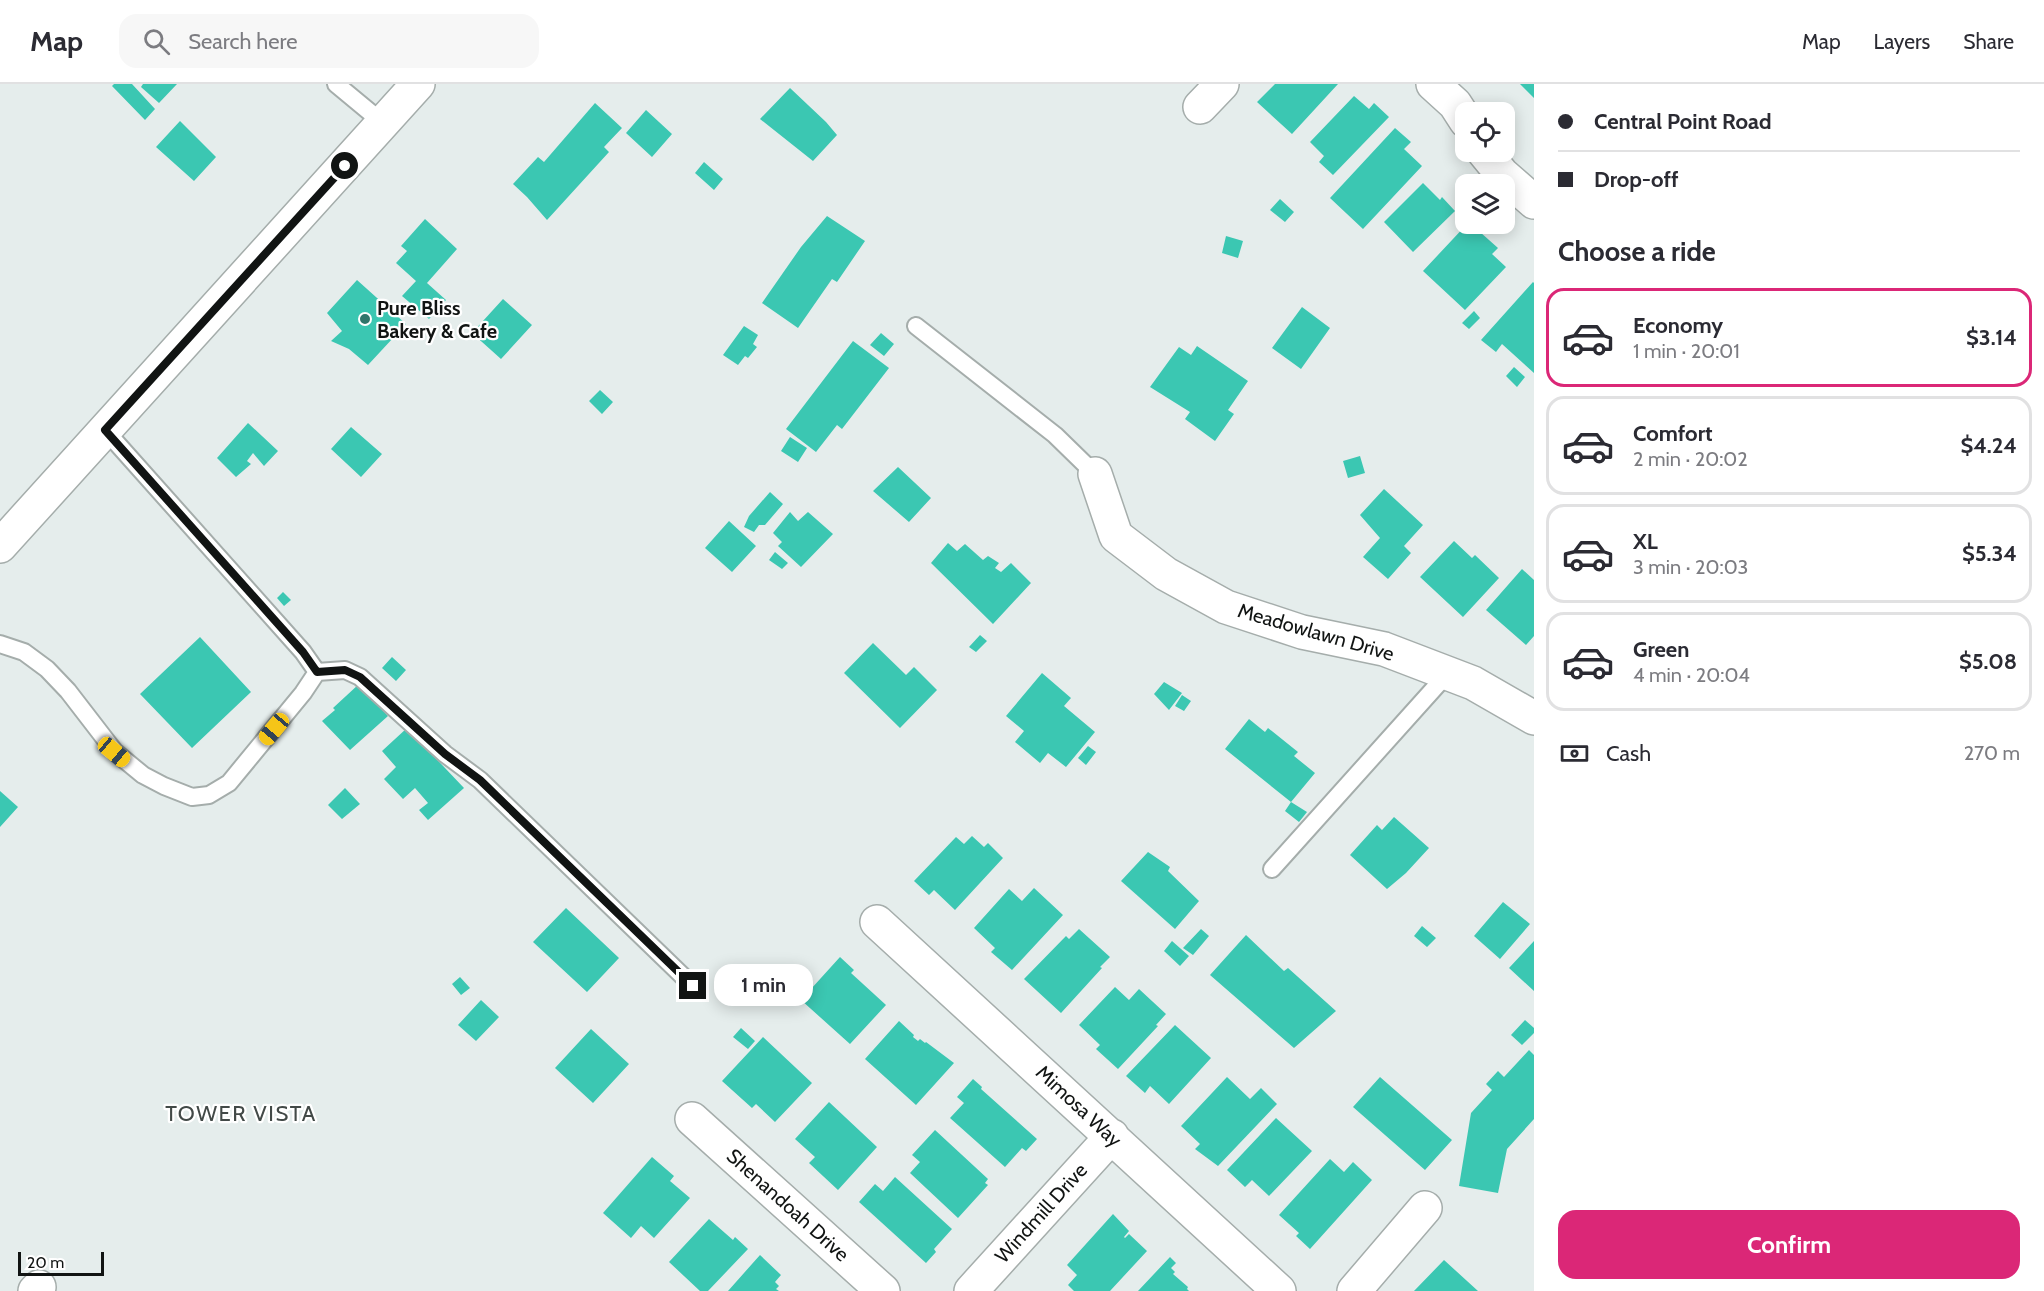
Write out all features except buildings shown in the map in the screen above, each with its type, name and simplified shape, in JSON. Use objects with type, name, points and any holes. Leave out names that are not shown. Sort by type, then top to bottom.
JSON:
[{"type":"street","points":[[0,546],[418,84]]},
{"type":"street","points":[[1433,84],[1455,104]]},
{"type":"street","points":[[1492,162],[1502,174],[1534,202]]},
{"type":"street","name":"Meadowlawn Drive","points":[[1095,474],[1116,536],[1166,574],[1226,607],[1302,632],[1384,649],[1473,682],[1534,718]]},
{"type":"street","name":"Mimosa Way","points":[[877,922],[1279,1291]]},
{"type":"street","name":"Shenandoah Drive","points":[[692,1119],[883,1291]]},
{"type":"street","name":"Windmill Drive","points":[[971,1291],[1112,1136]]},
{"type":"street","points":[[1354,1291],[1425,1208]]},
{"type":"lane","points":[[336,84],[383,123]]},
{"type":"lane","name":"Meadowlawn Drive","points":[[916,326],[1055,435],[1095,474]]},
{"type":"lane","points":[[105,430],[303,652],[317,672]]},
{"type":"lane","points":[[0,644],[24,652],[47,669],[68,691],[114,752],[143,776],[192,796],[209,795],[229,783],[303,693],[317,672]]},
{"type":"lane","points":[[317,672],[345,670],[360,677],[445,754],[480,780],[693,986]]},
{"type":"lane","points":[[1272,869],[1448,673]]},
{"type":"place","name":"Pure Bliss Bakery & Cafe","points":[[365,319]]},
{"type":"district","name":"TOWER VISTA","points":[[241,1113]]},
{"type":"route","points":[[345,166],[105,430],[303,652],[317,672],[345,670],[360,677],[445,754],[480,780],[693,986]]}]
